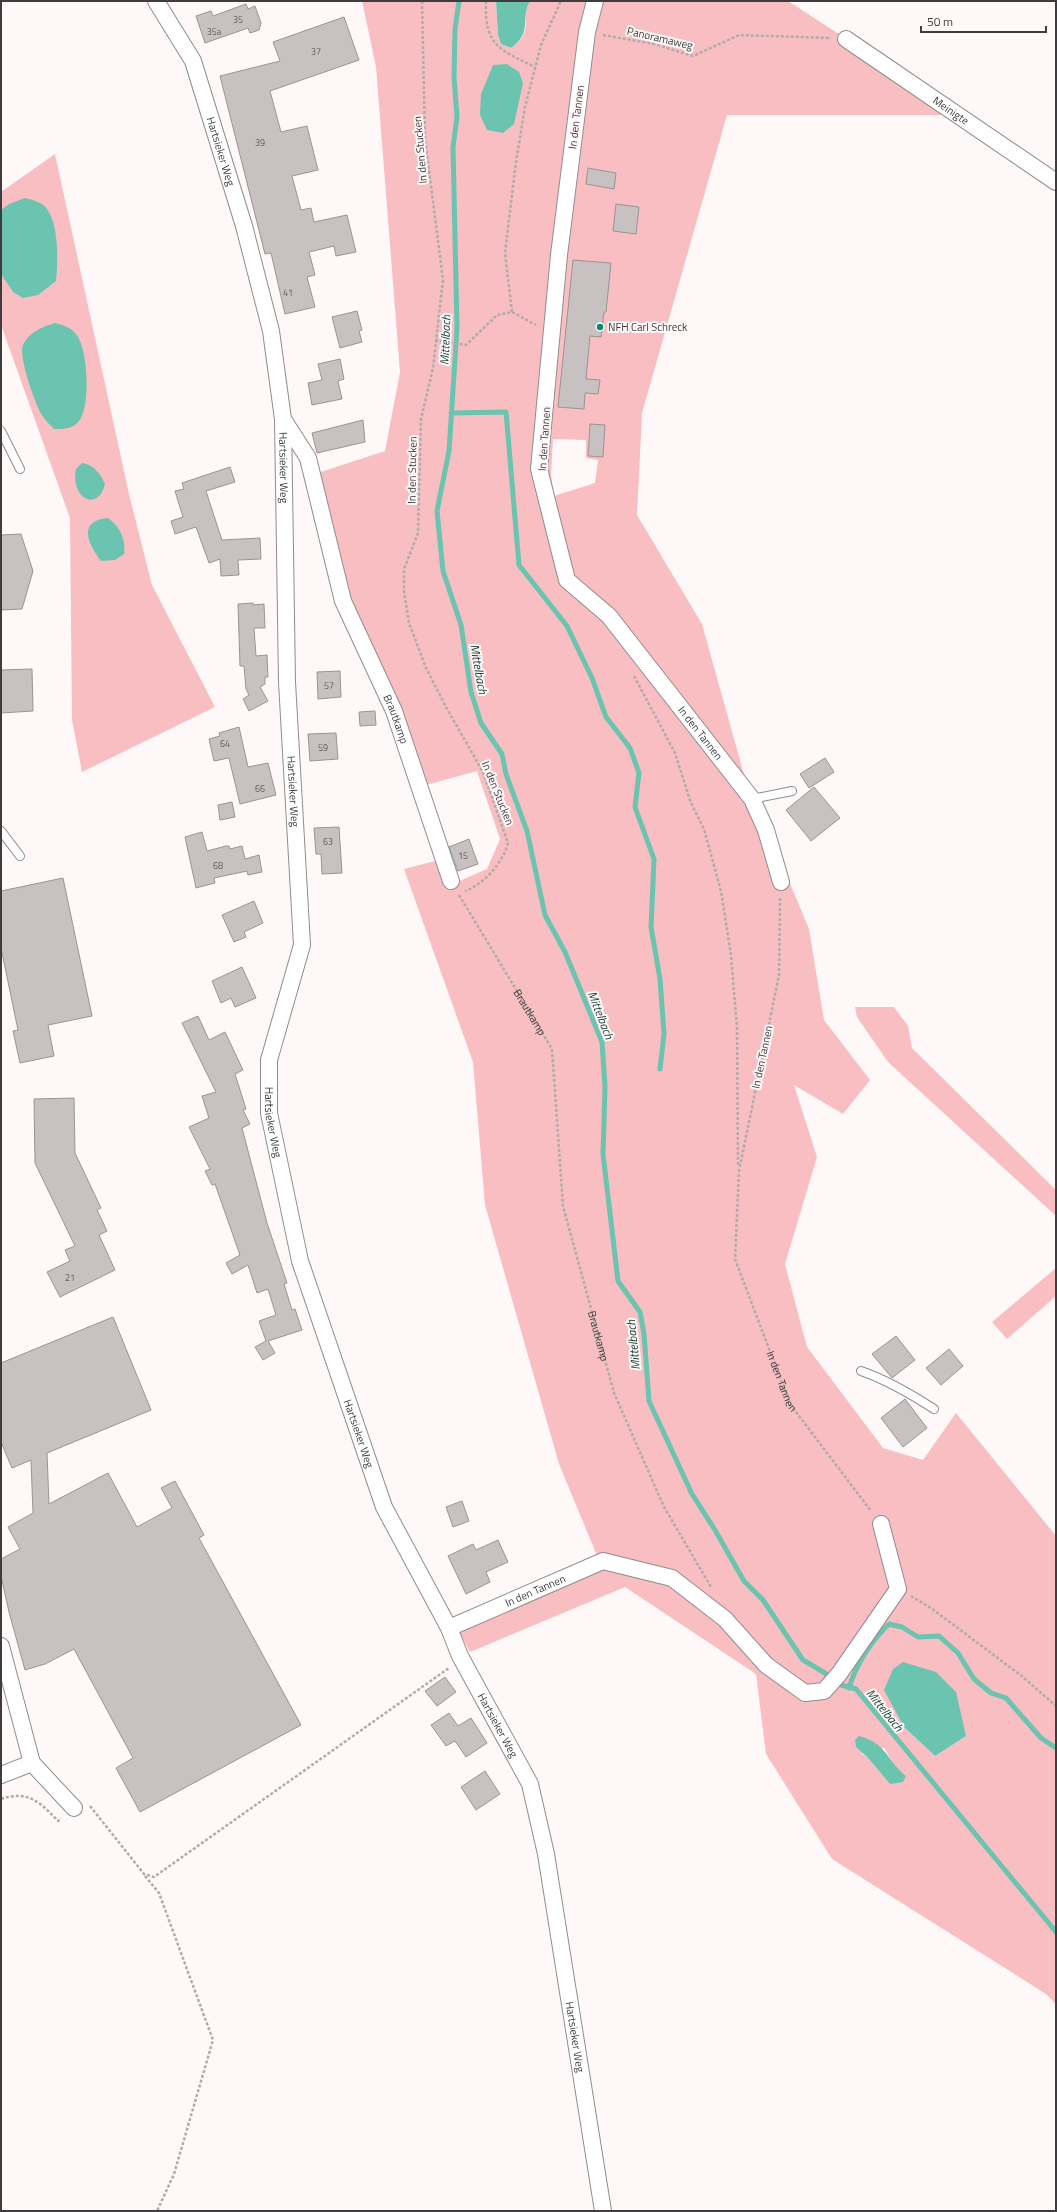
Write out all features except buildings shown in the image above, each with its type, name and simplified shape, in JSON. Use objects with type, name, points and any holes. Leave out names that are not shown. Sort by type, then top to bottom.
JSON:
[{"type":"street","name":"Hartsieker Weg","points":[[156,1],[193,61],[241,219],[271,331],[283,419],[287,682],[302,945],[269,1060],[269,1113],[300,1261],[384,1507],[449,1628],[460,1656],[530,1784],[546,1854],[603,2211]]},
{"type":"street","name":"In den Tannen","points":[[595,1],[587,32],[559,255],[539,469],[567,580],[609,616],[752,799],[766,830],[781,882]]},
{"type":"street","name":"Meinigte","points":[[846,39],[1056,182]]},
{"type":"street","name":"Brautkamp","points":[[283,419],[308,458],[343,601],[394,711],[454,887]]},
{"type":"street","points":[[881,1524],[898,1589]]},
{"type":"street","name":"In den Tannen","points":[[449,1628],[603,1561],[672,1578],[724,1619],[766,1665],[805,1693],[824,1691],[839,1674],[898,1589]]},
{"type":"street","points":[[1,1646],[32,1763],[74,1808]]},
{"type":"street","points":[[1,1775],[32,1763]]},
{"type":"lane","points":[[1,431],[20,469]]},
{"type":"lane","points":[[752,799],[792,791]]},
{"type":"lane","points":[[1,831],[20,856]]},
{"type":"lane","points":[[861,1371],[890,1383],[934,1409]]},
{"type":"path","name":"In den Stucken","points":[[422,1],[425,139],[443,280],[433,368],[421,419],[418,533],[404,569],[405,597],[409,623],[426,668],[447,710],[483,772],[508,843],[506,851],[487,879],[476,887],[454,887]]},
{"type":"path","points":[[486,1],[485,12],[492,41],[502,52],[535,67]]},
{"type":"path","points":[[512,312],[505,253],[523,115],[541,45],[561,1]]},
{"type":"path","name":"Panoramaweg","points":[[587,32],[654,44],[693,56],[739,35],[846,39]]},
{"type":"path","points":[[435,340],[466,345],[497,315],[512,312],[540,328]]},
{"type":"path","points":[[632,674],[675,753],[691,804],[704,828],[721,891],[731,955],[737,1028],[739,1171]]},
{"type":"path","name":"In den Tannen","points":[[781,882],[779,975],[739,1171],[735,1259],[790,1404],[881,1524]]},
{"type":"path","name":"Brautkamp","points":[[454,887],[552,1049],[563,1206],[614,1393],[664,1507],[714,1591]]},
{"type":"path","points":[[898,1589],[931,1608],[1023,1677],[1056,1706]]},
{"type":"path","points":[[144,1874],[154,1877],[456,1664]]},
{"type":"path","points":[[1,1799],[14,1795],[28,1797],[42,1803],[58,1821],[85,1800],[159,1893],[213,2040],[174,2174],[157,2211]]},
{"type":"shaded area","points":[[362,1],[496,1],[498,35],[501,44],[511,48],[523,36],[526,25],[527,7],[530,1],[788,1],[964,115],[727,115],[642,413],[637,515],[702,624],[743,771],[809,929],[824,1020],[870,1080],[843,1114],[794,1085],[817,1157],[785,1264],[807,1347],[883,1448],[923,1460],[956,1413],[1056,1536],[1056,2004],[1046,1994],[832,1859],[766,1754],[756,1674],[625,1587],[470,1652],[457,1629],[598,1558],[559,1464],[485,1205],[473,1062],[404,869],[439,860],[448,886],[487,869],[500,839],[477,771],[426,785],[347,597],[315,474],[385,451],[400,372],[376,67]],"holes":[[[553,439],[586,440],[586,458],[598,460],[595,483],[554,496],[551,475]],[[898,1713],[960,1716],[966,1736],[935,1756],[904,1727]],[[884,1748],[897,1769],[906,1776],[890,1784],[868,1758],[861,1753]]]},
{"type":"shaded area","points":[[496,1],[530,1],[527,7],[522,37],[511,48],[501,44],[498,35]]},
{"type":"shaded area","points":[[507,64],[519,72],[523,83],[514,124],[503,133],[487,130],[480,115],[481,94],[493,65]]},
{"type":"shaded area","points":[[55,154],[129,494],[152,585],[215,707],[82,772],[72,720],[70,518],[1,325],[1,192]]},
{"type":"shaded area","points":[[25,198],[43,205],[51,216],[56,234],[57,264],[56,281],[38,295],[23,298],[13,292],[1,274],[1,210],[9,204]]},
{"type":"shaded area","points":[[55,323],[69,328],[76,334],[83,351],[86,377],[83,414],[77,424],[61,429],[54,429],[39,409],[28,380],[22,351],[23,345],[32,333]]},
{"type":"shaded area","points":[[82,463],[96,470],[105,484],[97,498],[91,500],[81,494],[77,488],[75,479],[76,469]]},
{"type":"shaded area","points":[[108,518],[119,529],[123,538],[124,554],[115,560],[101,561],[93,548],[88,535],[92,524],[98,520]]},
{"type":"shaded area","points":[[855,1007],[894,1007],[908,1026],[912,1048],[1056,1190],[1056,1216],[888,1062],[857,1017]]},
{"type":"shaded area","points":[[1056,1268],[1056,1296],[1007,1339],[992,1322]]},
{"type":"shaded area","points":[[903,1662],[936,1672],[956,1692],[966,1736],[935,1756],[904,1727],[884,1690],[893,1669]]},
{"type":"shaded area","points":[[859,1736],[876,1743],[886,1753],[899,1770],[906,1776],[903,1782],[890,1784],[868,1758],[856,1747],[855,1740]]},
{"type":"waterway","name":"Mittelbach","points":[[459,1],[455,29],[454,77],[457,117],[453,147],[457,328],[449,451],[437,511],[443,571],[461,625],[471,692],[481,723],[502,754],[506,774],[527,831],[545,915],[565,952],[602,1042],[605,1087],[603,1154],[618,1281],[640,1312],[644,1334],[649,1401],[692,1494],[715,1530],[744,1581],[763,1600],[803,1660],[825,1673],[834,1683],[856,1689],[1056,1932]]},
{"type":"waterway","points":[[451,413],[506,412],[519,565],[567,626],[592,678],[606,717],[630,748],[639,773],[635,807],[654,859],[651,927],[660,979],[664,1034],[660,1069]]},
{"type":"waterway","points":[[849,1688],[865,1654],[876,1638],[889,1624],[902,1627],[918,1637],[939,1636],[958,1653],[974,1679],[991,1693],[1006,1698],[1041,1738],[1056,1748]]},
{"type":"place","name":"NFH Carl Schreck","points":[[600,327]]}]
